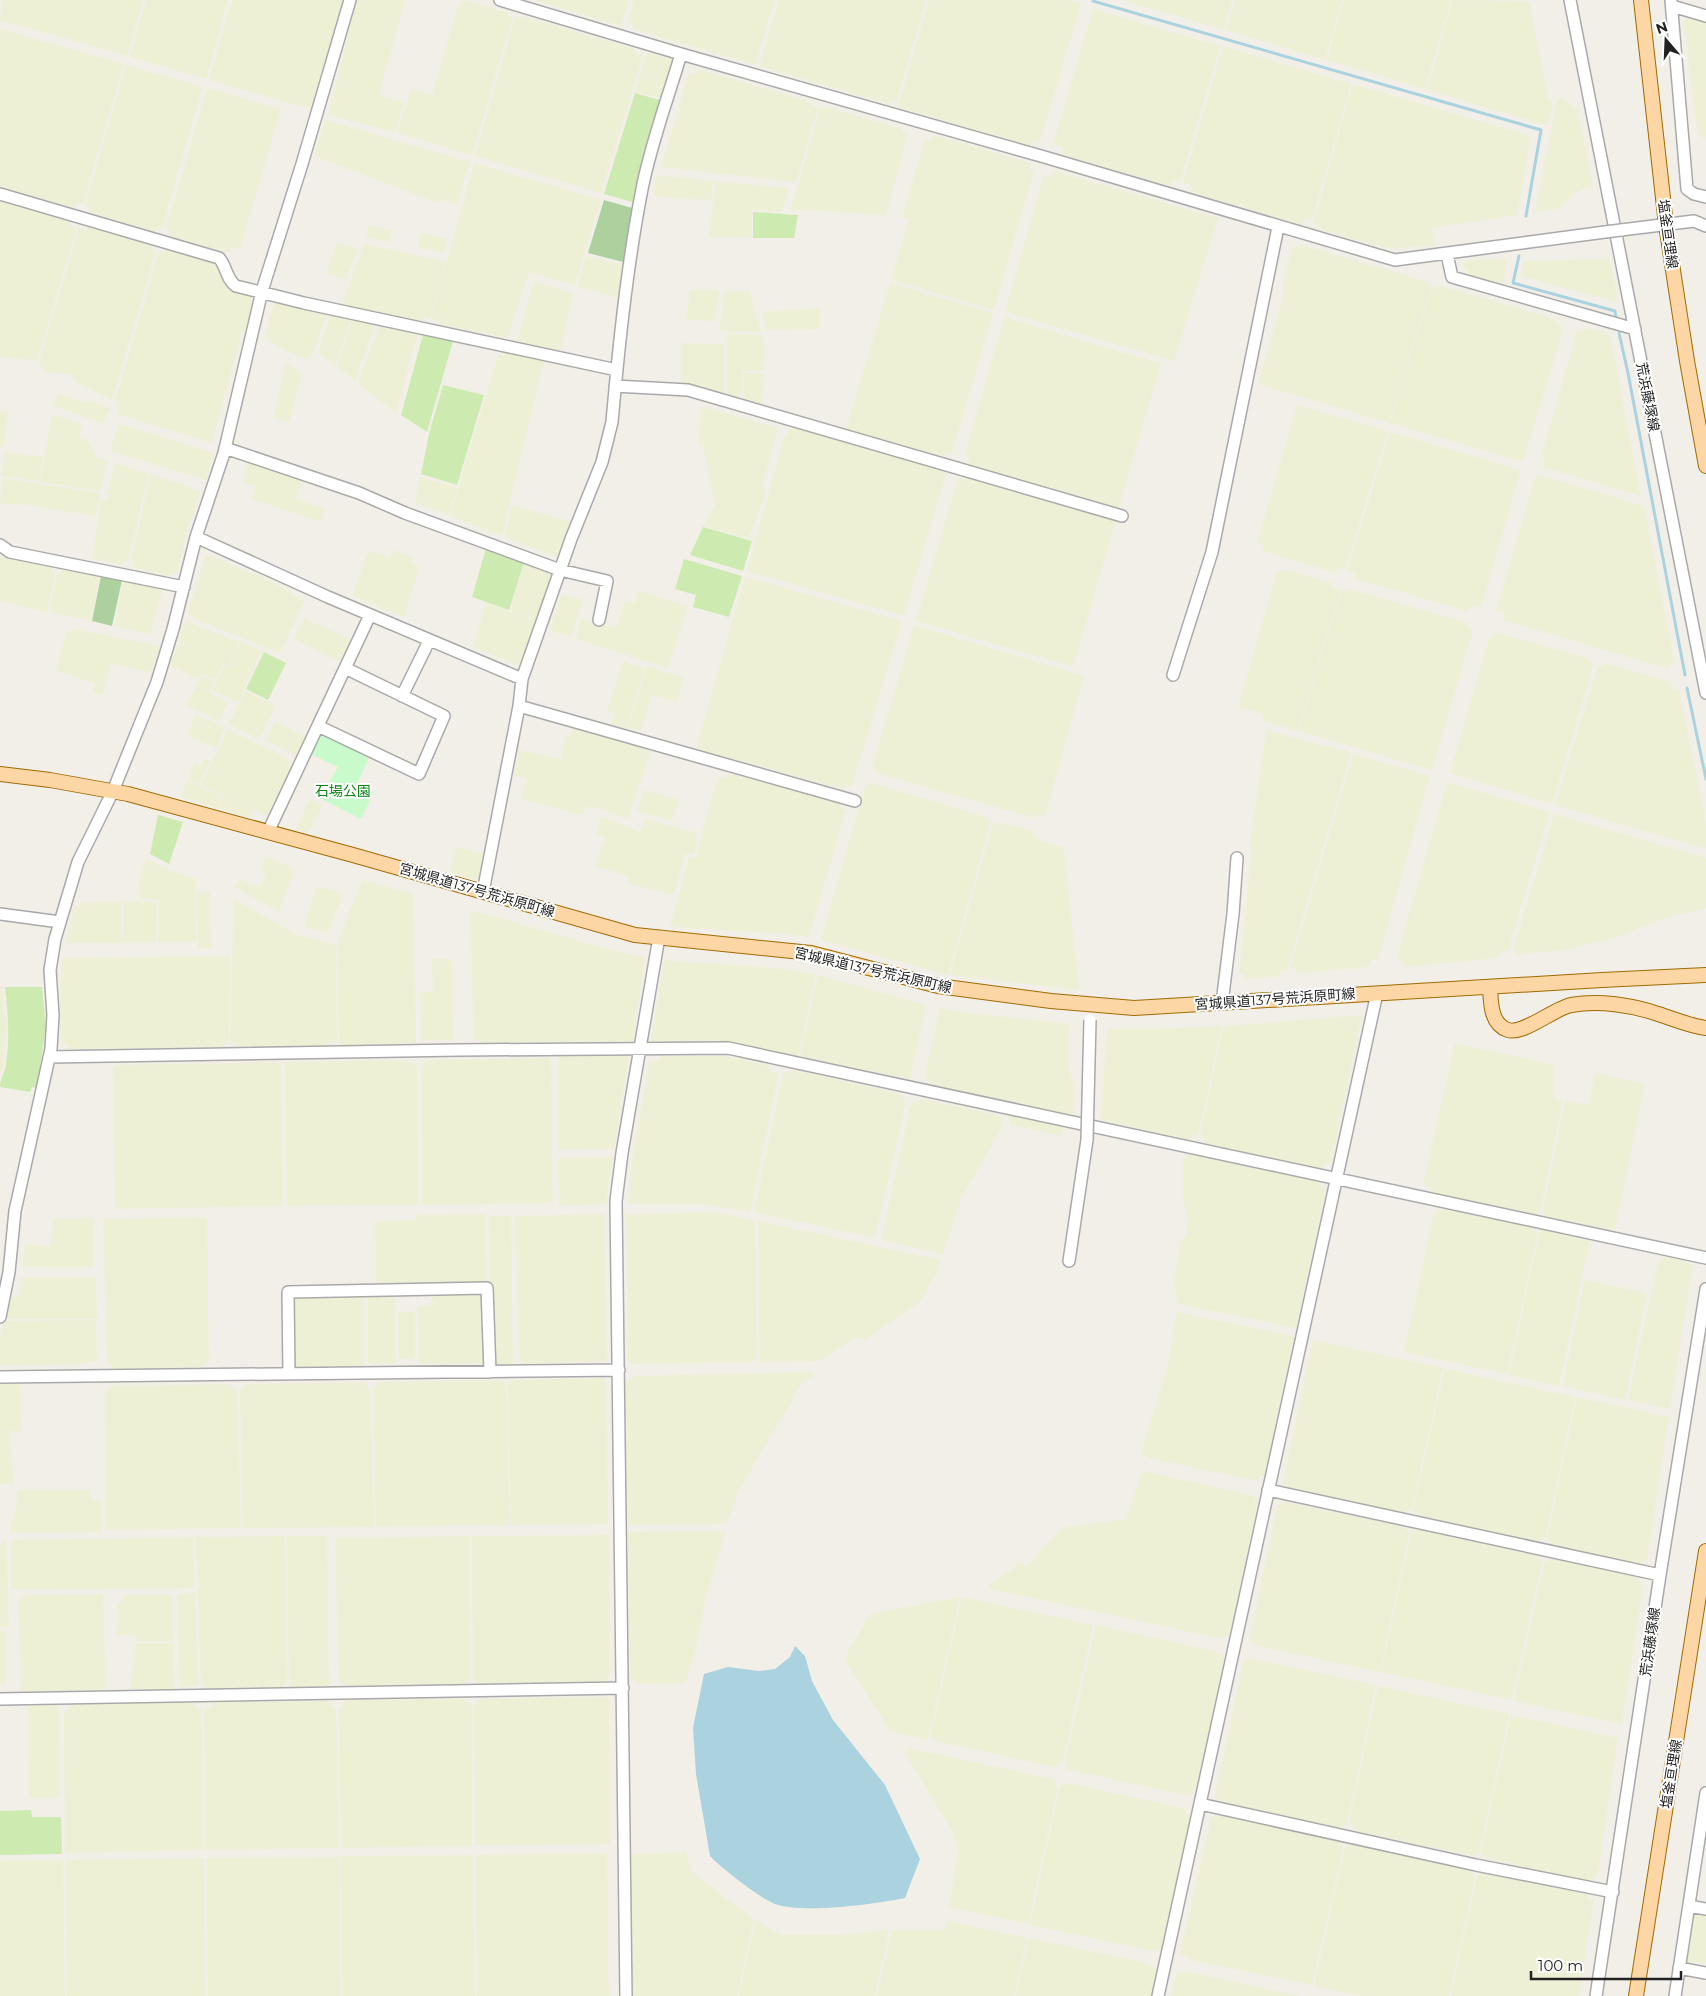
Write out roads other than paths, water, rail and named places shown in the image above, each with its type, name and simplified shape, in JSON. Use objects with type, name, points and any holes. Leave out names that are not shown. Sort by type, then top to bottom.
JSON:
[{"type":"main road","name":"塩釜亘理線","points":[[1641,0],[1666,225],[1687,361],[1706,466]]},
{"type":"main road","name":"宮城県道137号荒浜原町線","points":[[0,774],[113,791],[635,934],[811,953],[938,986],[1051,1001],[1134,1008],[1706,975]]},
{"type":"main road","points":[[1490,987],[1492,1010],[1495,1019],[1501,1026],[1512,1030],[1523,1028],[1562,1008],[1592,1004],[1608,1004],[1645,1010],[1706,1028]]},
{"type":"main road","name":"塩釜亘理線","points":[[1636,1996],[1706,1551]]},
{"type":"street","points":[[0,1318],[9,1272],[15,1211],[49,1057],[53,1016],[50,970],[60,922],[78,862],[113,791],[157,682],[174,629],[196,537],[226,443],[262,291],[302,164],[350,0]]},
{"type":"street","points":[[500,0],[1394,260],[1694,221],[1706,226]]},
{"type":"street","name":"荒浜藤塚線","points":[[1570,0],[1706,693]]},
{"type":"street","points":[[1706,16],[1672,3],[1687,189],[1694,194],[1706,197]]},
{"type":"street","points":[[483,892],[519,706],[522,679],[560,570],[602,462],[612,422],[616,370],[628,275],[642,188],[681,54]]},
{"type":"street","points":[[0,194],[219,258],[225,267],[230,282],[236,286],[304,303],[616,370]]},
{"type":"street","points":[[1173,675],[1212,552],[1278,227]]},
{"type":"street","points":[[1447,254],[1452,277],[1634,330]]},
{"type":"street","points":[[615,386],[688,390],[1122,516]]},
{"type":"street","points":[[226,443],[359,493],[405,513],[560,570],[607,581],[599,620]]},
{"type":"street","points":[[196,537],[370,616],[522,679]]},
{"type":"street","points":[[0,545],[10,552],[184,587]]},
{"type":"street","points":[[268,832],[370,616]]},
{"type":"street","points":[[402,696],[429,641]]},
{"type":"street","points":[[318,726],[419,774],[444,716],[345,668]]},
{"type":"street","points":[[519,706],[855,801]]},
{"type":"street","points":[[1222,1003],[1233,914],[1237,858]]},
{"type":"street","points":[[0,914],[60,922]]},
{"type":"street","points":[[626,1996],[616,1201],[622,1154],[659,937]]},
{"type":"street","points":[[1158,1996],[1377,993]]},
{"type":"street","points":[[1069,1261],[1087,1140],[1090,1004]]},
{"type":"street","points":[[49,1057],[640,1047],[728,1048],[1706,1258]]},
{"type":"street","points":[[289,1374],[288,1292],[487,1288],[490,1372]]},
{"type":"street","name":"荒浜藤塚線","points":[[1596,1996],[1706,1289]]},
{"type":"street","points":[[0,1377],[619,1370]]},
{"type":"street","points":[[1268,1490],[1660,1575]]},
{"type":"street","points":[[0,1698],[623,1688]]},
{"type":"street","points":[[1675,1996],[1689,1906],[1702,1842],[1706,1793]]},
{"type":"street","points":[[1200,1804],[1613,1892]]},
{"type":"street","points":[[1689,1906],[1706,1908]]},
{"type":"street","points":[[1679,1968],[1706,1973]]},
{"type":"water","points":[[795,1646],[805,1656],[812,1681],[833,1720],[885,1785],[920,1859],[905,1898],[840,1907],[788,1907],[775,1904],[760,1896],[731,1875],[710,1856],[696,1774],[693,1728],[704,1674],[728,1667],[759,1671],[775,1669],[790,1657]]},
{"type":"waterway","points":[[1093,1],[1541,130],[1526,216]]},
{"type":"waterway","points":[[1519,256],[1513,283],[1615,311],[1616,318]]},
{"type":"waterway","points":[[1619,333],[1685,675]]},
{"type":"waterway","points":[[1687,688],[1706,779]]},
{"type":"park label","name":"石場公園","points":[[343,791]]}]
